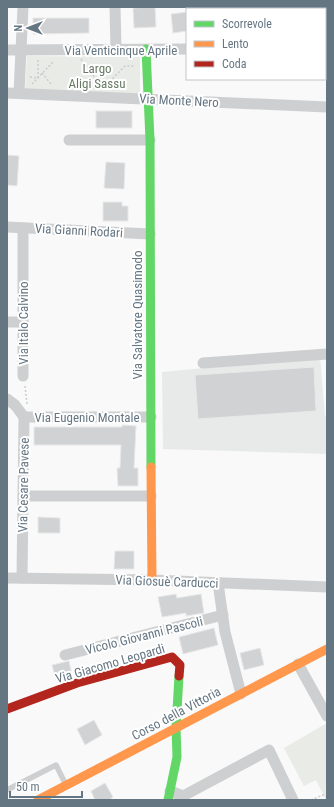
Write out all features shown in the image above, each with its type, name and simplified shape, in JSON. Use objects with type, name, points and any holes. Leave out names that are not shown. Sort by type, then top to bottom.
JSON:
[{"type":"street","points":[[19,93],[23,7]]},
{"type":"street","points":[[115,7],[116,49]]},
{"type":"street","name":"Via Salvatore Quasimodo","points":[[146,49],[150,140],[152,580]]},
{"type":"street","name":"Via Venticinque Aprile","points":[[7,50],[186,49]]},
{"type":"street","name":"Via Monte Nero","points":[[7,92],[327,107]]},
{"type":"street","points":[[69,140],[150,140]]},
{"type":"street","name":"Via Gianni Rodari","points":[[7,227],[150,234]]},
{"type":"street","name":"Via Italo Calvino","points":[[23,228],[23,376]]},
{"type":"street","points":[[7,322],[23,322]]},
{"type":"street","points":[[203,363],[327,354]]},
{"type":"street","points":[[7,399],[15,405],[24,417]]},
{"type":"street","name":"Via Eugenio Montale","points":[[24,417],[151,417]]},
{"type":"street","name":"Via Cesare Pavese","points":[[22,578],[24,417]]},
{"type":"street","points":[[23,496],[151,496]]},
{"type":"street","name":"Via Giosuè Carducci","points":[[7,578],[152,580],[327,587]]},
{"type":"street","points":[[218,583],[225,632],[241,694]]},
{"type":"street","name":"Vicolo Giovanni Pascoli","points":[[65,654],[223,615]]},
{"type":"street","name":"Corso della Vittoria","points":[[38,800],[327,649]]},
{"type":"street","name":"Via Giacomo Leopardi","points":[[7,709],[77,683],[172,657],[180,665],[176,728]]},
{"type":"street","points":[[298,664],[327,716]]},
{"type":"street","points":[[176,728],[177,757],[169,795],[183,796],[269,750],[294,800]]},
{"type":"lane","points":[[7,790],[56,765],[66,785]]},
{"type":"path","points":[[80,49],[79,56],[103,88],[125,66],[147,66]]},
{"type":"path","points":[[38,50],[38,78]]},
{"type":"path","points":[[19,93],[25,91],[59,56],[59,50]]},
{"type":"path","points":[[20,76],[38,78]]},
{"type":"path","name":"Via Italo Calvino","points":[[23,376],[27,404],[24,417]]},
{"type":"path","points":[[311,800],[323,795],[327,796]]},
{"type":"shaded area","points":[[320,357],[325,416],[327,416],[327,454],[163,449],[162,372]]},
{"type":"green space","name":"Largo Aligi Sassu","points":[[27,56],[140,57],[140,95],[25,91]]},
{"type":"green space","points":[[327,723],[326,800],[316,780],[304,786],[284,748]]},
{"type":"building","points":[[155,7],[156,27],[134,28],[133,8]]},
{"type":"building","points":[[186,12],[186,31],[173,33],[171,14]]},
{"type":"building","points":[[33,18],[89,18],[89,33],[33,34]]},
{"type":"building","points":[[96,111],[132,111],[132,128],[96,128]]},
{"type":"building","points":[[7,155],[19,156],[17,186],[7,185]]},
{"type":"building","points":[[106,162],[125,163],[124,189],[104,188]]},
{"type":"building","points":[[103,202],[122,202],[122,206],[128,206],[128,221],[103,221]]},
{"type":"building","points":[[314,367],[316,411],[198,419],[195,375]]},
{"type":"building","points":[[122,425],[136,426],[134,468],[138,468],[138,486],[118,486],[117,468],[120,468],[121,445],[34,445],[34,427],[122,427]]},
{"type":"building","points":[[38,517],[60,518],[60,533],[38,533]]},
{"type":"building","points":[[115,551],[134,551],[134,569],[114,569]]},
{"type":"building","points":[[176,594],[177,598],[201,594],[204,613],[186,616],[186,613],[162,617],[158,597]]},
{"type":"building","points":[[214,628],[218,645],[183,654],[179,637]]},
{"type":"building","points":[[260,648],[264,665],[244,670],[240,653]]},
{"type":"building","points":[[69,661],[72,675],[56,680],[52,665]]},
{"type":"building","points":[[94,720],[102,735],[85,745],[77,729]]},
{"type":"building","points":[[105,783],[113,797],[109,800],[95,800],[91,791]]},
{"type":"traffic: fast","points":[[146,49],[150,140],[151,467]]},
{"type":"traffic: fast","points":[[168,800],[177,757],[176,728],[179,676]]},
{"type":"traffic: slow","points":[[151,467],[152,580]]},
{"type":"traffic: slow","points":[[38,800],[327,649]]},
{"type":"traffic: jam","points":[[7,709],[77,683],[172,657],[180,665],[179,676]]}]
